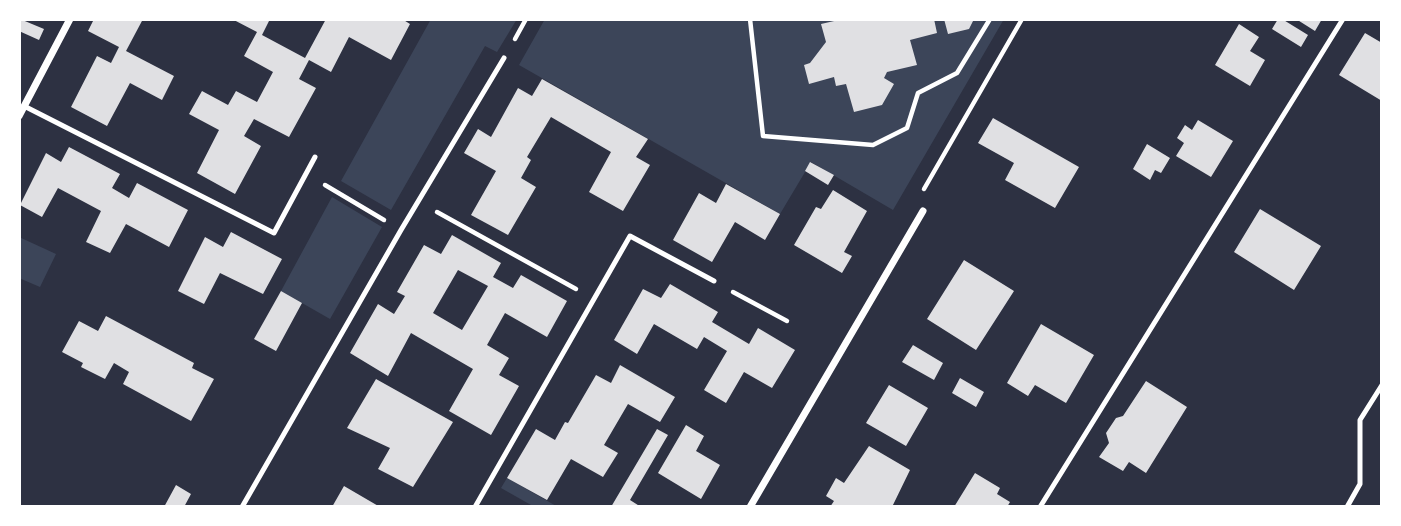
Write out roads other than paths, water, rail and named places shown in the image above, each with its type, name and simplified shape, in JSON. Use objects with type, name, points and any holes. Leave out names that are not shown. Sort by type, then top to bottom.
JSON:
[{"type":"street","points":[[19,116],[70,19]]},
{"type":"street","points":[[750,507],[923,211]]},
{"type":"lane","points":[[1040,507],[1343,19]]},
{"type":"lane","points":[[242,507],[401,230],[504,58]]},
{"type":"lane","points":[[24,106],[274,233],[315,157]]},
{"type":"lane","points":[[475,507],[630,236],[714,281]]},
{"type":"lane","points":[[1347,507],[1360,484],[1360,420],[1382,385]]}]
